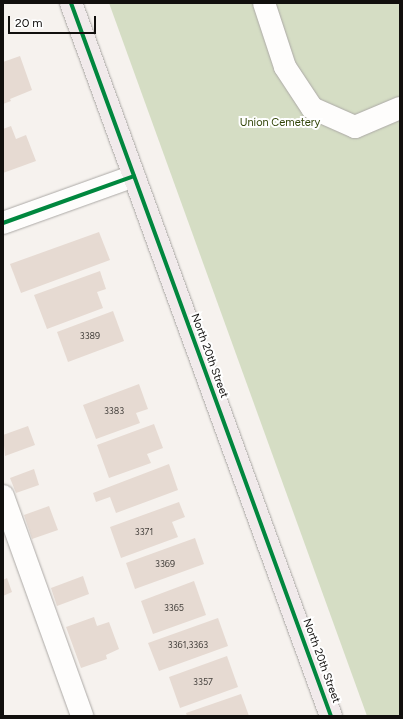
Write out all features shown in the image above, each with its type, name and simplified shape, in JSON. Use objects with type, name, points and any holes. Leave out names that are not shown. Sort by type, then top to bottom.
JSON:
[{"type":"main road","name":"North 20th Street","points":[[71,3],[331,716]]},
{"type":"street","points":[[264,3],[285,67],[312,108],[354,127],[400,108]]},
{"type":"street","points":[[3,223],[134,176]]},
{"type":"street","points":[[3,496],[82,716]]},
{"type":"green space","name":"Union Cemetery","points":[[109,3],[400,3],[400,716],[367,716]]},
{"type":"building","points":[[20,56],[32,90],[10,99],[11,101],[3,104],[3,62]]},
{"type":"building","points":[[11,126],[16,139],[26,135],[36,161],[3,173],[3,129]]},
{"type":"building","points":[[99,232],[110,260],[21,293],[10,264]]},
{"type":"building","points":[[100,271],[106,289],[97,292],[103,308],[47,329],[34,295]]},
{"type":"building","points":[[113,311],[124,341],[68,362],[57,332]]},
{"type":"building","points":[[139,384],[148,409],[136,413],[140,423],[96,439],[83,405]]},
{"type":"building","points":[[154,424],[163,448],[147,454],[151,463],[109,478],[97,445]]},
{"type":"building","points":[[28,426],[35,445],[5,456],[3,435]]},
{"type":"building","points":[[169,464],[178,490],[116,513],[110,497],[96,502],[93,493]]},
{"type":"building","points":[[34,469],[39,485],[16,493],[10,478]]},
{"type":"building","points":[[179,502],[185,517],[172,522],[178,537],[121,558],[110,527]]},
{"type":"building","points":[[49,506],[58,530],[32,539],[24,515]]},
{"type":"building","points":[[195,538],[204,564],[135,589],[126,563]]},
{"type":"building","points":[[83,576],[89,594],[57,606],[51,588]]},
{"type":"building","points":[[7,578],[12,592],[3,596],[3,580]]},
{"type":"building","points":[[194,581],[206,615],[153,634],[141,601]]},
{"type":"building","points":[[94,617],[97,626],[109,622],[119,649],[106,655],[107,659],[81,668],[66,627]]},
{"type":"building","points":[[218,618],[228,646],[159,671],[148,643]]},
{"type":"building","points":[[227,656],[238,687],[180,708],[169,677]]},
{"type":"building","points":[[241,694],[249,716],[187,716],[186,713]]},
{"type":"cycle path","points":[[71,3],[331,716]]},
{"type":"cycle path","points":[[3,223],[134,176]]}]
